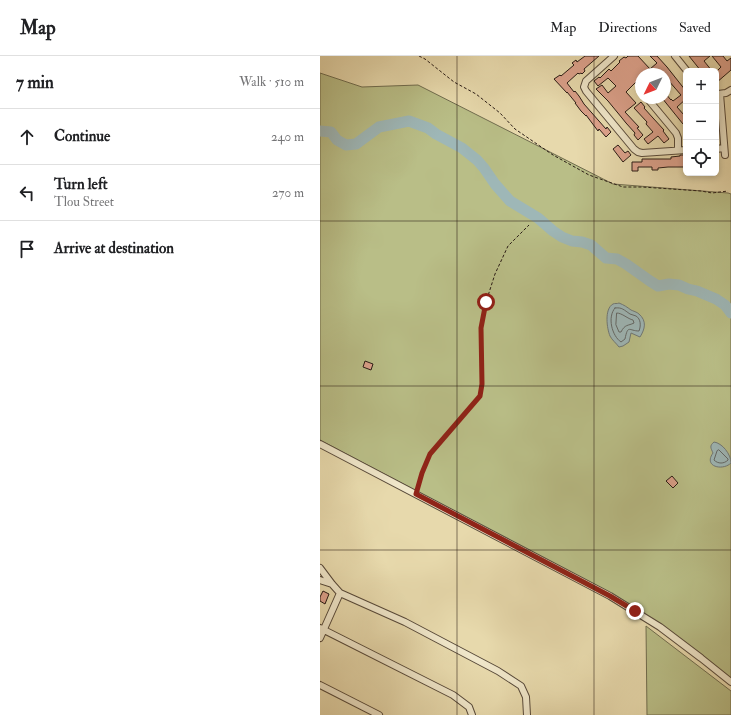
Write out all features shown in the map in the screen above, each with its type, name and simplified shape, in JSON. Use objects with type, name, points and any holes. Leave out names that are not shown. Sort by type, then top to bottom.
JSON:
[{"type":"street","points":[[614,56],[586,81],[584,87],[586,91],[634,150],[642,153],[683,150]]},
{"type":"street","points":[[674,56],[684,68]]},
{"type":"street","points":[[719,94],[726,93],[731,90]]},
{"type":"street","points":[[652,104],[676,133],[678,138],[678,150]]},
{"type":"street","points":[[719,104],[724,152],[719,150]]},
{"type":"street","points":[[320,444],[610,596],[660,627],[731,682]]},
{"type":"street","points":[[320,568],[340,593],[405,622],[498,671],[521,686],[526,697],[527,715]]},
{"type":"street","points":[[320,580],[332,584]]},
{"type":"street","points":[[320,638],[322,629],[340,593]]},
{"type":"street","points":[[322,629],[454,695],[469,708],[472,715]]},
{"type":"street","points":[[320,685],[379,715]]},
{"type":"path","points":[[419,56],[454,82],[476,94],[500,113],[515,130],[553,155],[589,175],[624,187],[702,191],[712,193],[728,192]]},
{"type":"path","points":[[416,494],[422,473],[430,454],[480,396],[482,384],[481,328],[486,302],[495,274],[508,246],[529,225]]},
{"type":"green space","points":[[320,73],[362,87],[418,85],[613,184],[731,194],[731,680],[613,595],[320,440]]},
{"type":"green space","points":[[646,626],[731,691],[731,715],[647,715]]},
{"type":"water","points":[[619,303],[639,314],[643,319],[644,325],[640,337],[631,333],[629,342],[619,347],[610,336],[607,314],[608,310],[613,304]]},
{"type":"water","points":[[714,442],[720,444],[728,453],[731,463],[723,467],[719,467],[710,462],[713,453],[711,446]]},
{"type":"building","points":[[585,56],[599,56],[584,69],[585,71],[582,74],[578,73],[567,83],[606,129],[607,127],[611,132],[606,137],[599,129],[598,131],[567,92],[554,79],[560,75],[561,76],[574,65],[572,63],[576,60],[577,62]]},
{"type":"building","points":[[628,56],[638,56],[649,68],[635,68],[635,83],[626,92],[635,102],[635,104],[625,112],[639,127],[637,128],[643,135],[638,140],[634,135],[635,133],[596,89],[602,85],[608,93],[616,86],[608,78],[598,86],[594,81],[599,77],[600,78],[609,69],[611,71],[624,57],[626,58]]},
{"type":"building","points":[[650,56],[657,56],[668,68],[651,68],[657,63]]},
{"type":"building","points":[[689,56],[710,56],[704,61],[710,68],[699,68]]},
{"type":"building","points":[[712,56],[723,56],[727,61],[731,58],[731,70],[719,80],[719,69],[721,67]]},
{"type":"building","points":[[671,72],[683,87],[683,102],[677,107],[683,114],[683,124],[667,104],[671,104],[671,99],[673,101],[681,95],[671,83]]},
{"type":"building","points":[[639,104],[643,104],[645,107],[644,108],[664,130],[663,131],[669,139],[664,143],[658,136],[648,144],[644,139],[653,132],[646,124],[647,122],[634,108]]},
{"type":"building","points":[[618,145],[625,153],[628,151],[631,155],[623,162],[613,149]]},
{"type":"building","points":[[683,155],[683,167],[668,167],[652,170],[652,167],[638,167],[638,171],[632,171],[632,162],[642,162],[642,159],[671,159],[671,157]]},
{"type":"building","points":[[365,361],[373,364],[371,370],[363,367]]},
{"type":"building","points":[[672,476],[678,483],[673,488],[666,481]]},
{"type":"building","points":[[323,591],[329,594],[325,604],[320,601]]},
{"type":"waterway","points":[[320,131],[331,132],[337,140],[346,145],[356,144],[379,127],[409,121],[428,128],[462,148],[477,160],[510,201],[538,218],[562,237],[591,245],[606,258],[617,259],[658,286],[669,284],[679,285],[716,299],[725,305],[731,313]]},
{"type":"route","points":[[486,302],[481,328],[482,384],[480,396],[430,454],[422,473],[416,494],[610,596],[635,611]]}]
